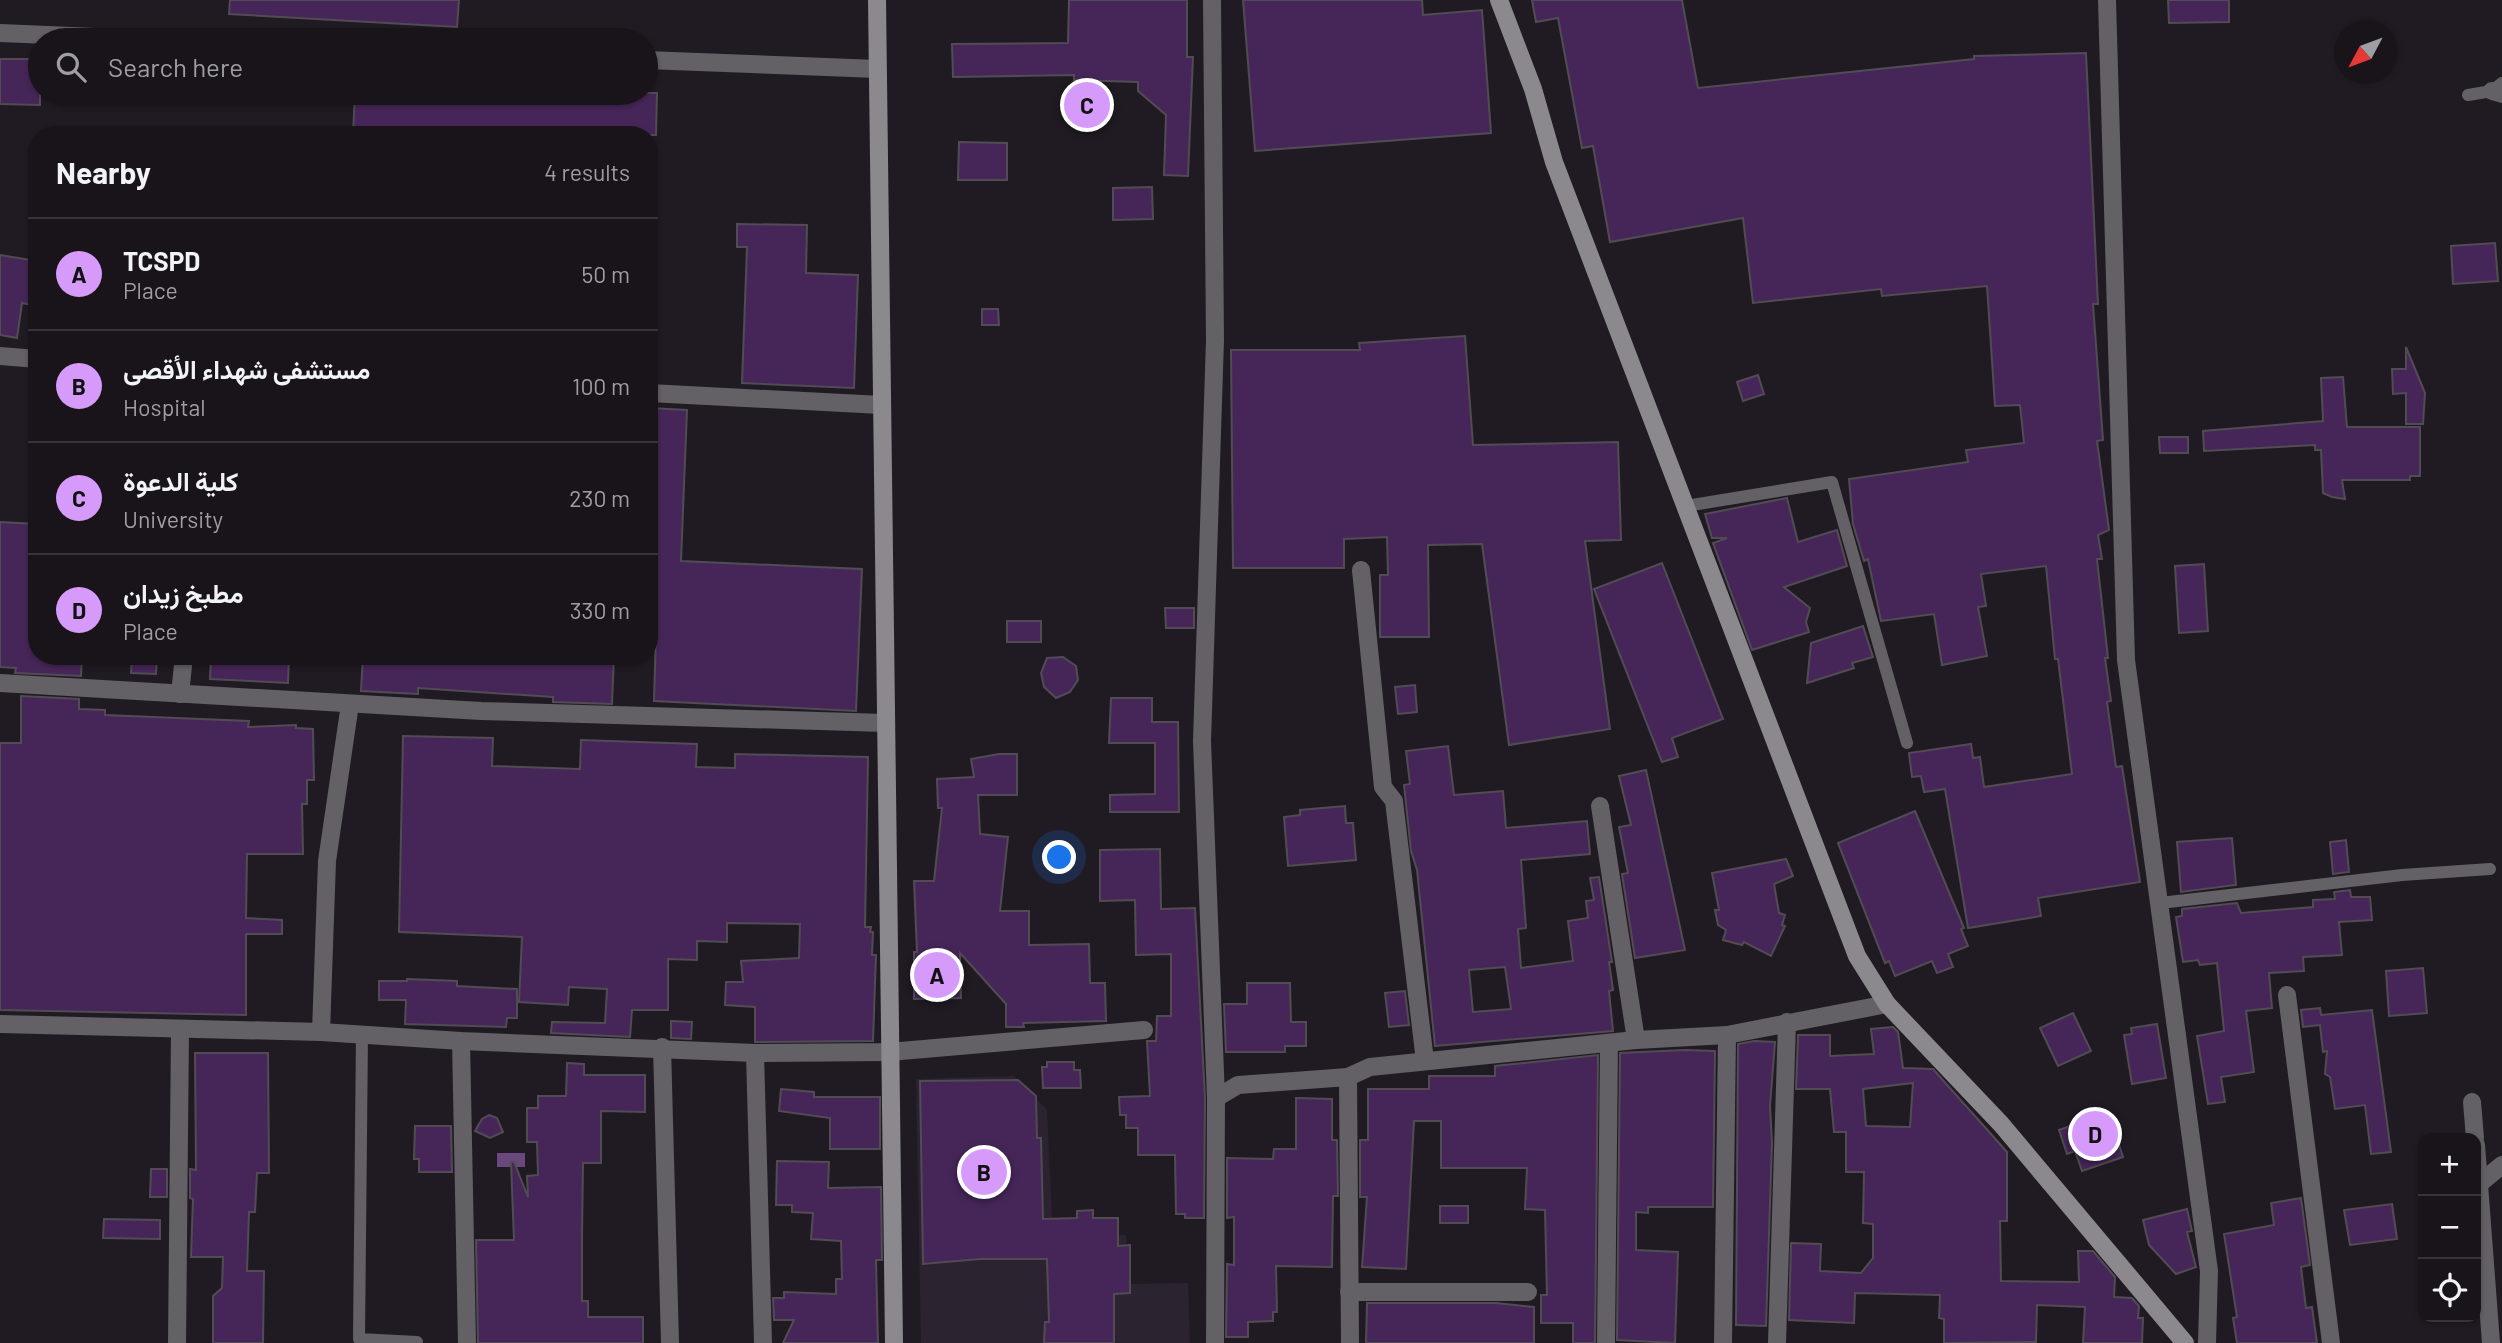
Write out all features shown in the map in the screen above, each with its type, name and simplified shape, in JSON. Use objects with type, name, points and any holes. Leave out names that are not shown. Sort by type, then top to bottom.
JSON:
[{"type":"street","points":[[877,0],[894,1343]]},
{"type":"street","points":[[1212,0],[1215,341],[1202,741],[1216,1098],[1215,1343]]},
{"type":"street","points":[[1499,0],[1533,89],[1554,162],[1857,956],[1887,1004],[2001,1124],[2185,1343]]},
{"type":"street","points":[[2107,0],[2126,660],[2209,1271],[2207,1343]]},
{"type":"street","points":[[0,33],[28,34]]},
{"type":"street","points":[[658,60],[877,69]]},
{"type":"street","points":[[0,356],[28,358]]},
{"type":"street","points":[[658,393],[881,405]]},
{"type":"street","points":[[1362,570],[1382,787],[1394,801],[1425,1061]]},
{"type":"street","points":[[180,694],[183,665]]},
{"type":"street","points":[[0,683],[481,712],[885,723]]},
{"type":"street","points":[[321,1032],[327,860],[350,704]]},
{"type":"street","points":[[1601,806],[1636,1040]]},
{"type":"street","points":[[2287,995],[2331,1343]]},
{"type":"street","points":[[1216,1098],[1238,1085],[1348,1077],[1370,1067],[1425,1061],[1636,1040],[1727,1035],[1887,1004]]},
{"type":"street","points":[[1777,1343],[1787,1022]]},
{"type":"street","points":[[0,1024],[321,1032],[461,1041],[662,1047],[755,1053],[889,1052],[1144,1030]]},
{"type":"street","points":[[177,1343],[180,1030]]},
{"type":"street","points":[[1723,1343],[1727,1035]]},
{"type":"street","points":[[461,1041],[467,1343]]},
{"type":"street","points":[[1606,1343],[1609,1044]]},
{"type":"street","points":[[662,1047],[670,1343]]},
{"type":"street","points":[[755,1053],[763,1343]]},
{"type":"street","points":[[1348,1077],[1350,1343]]},
{"type":"street","points":[[2472,1102],[2475,1133]]},
{"type":"street","points":[[2481,1182],[2502,1165]]},
{"type":"street","points":[[2480,1196],[2491,1343]]},
{"type":"street","points":[[1349,1292],[1528,1292]]},
{"type":"lane","points":[[2468,95],[2499,89]]},
{"type":"lane","points":[[1686,506],[1832,482],[1907,743]]},
{"type":"lane","points":[[2160,903],[2402,875],[2490,869]]},
{"type":"lane","points":[[362,1034],[359,1339],[417,1342]]},
{"type":"shaded area","points":[[1014,1076],[1047,1110],[1053,1237],[1126,1235],[1127,1284],[1188,1283],[1190,1343],[921,1343],[916,1079]]},
{"type":"shaded area","points":[[497,1153],[525,1153],[525,1167],[497,1167]]},
{"type":"building","points":[[230,0],[459,0],[457,27],[229,14]]},
{"type":"building","points":[[1069,0],[1187,0],[1187,57],[1193,57],[1188,176],[1164,175],[1166,115],[1138,91],[1138,82],[1074,80],[1074,75],[953,77],[952,44],[1068,43]]},
{"type":"building","points":[[1243,0],[1422,0],[1423,15],[1482,10],[1491,133],[1255,151]]},
{"type":"building","points":[[1532,0],[1682,0],[1698,88],[1974,59],[1974,56],[2086,53],[2098,304],[2093,304],[2103,440],[2097,441],[2109,530],[2098,535],[2102,559],[2097,559],[2108,658],[2105,658],[2111,701],[2107,702],[2116,767],[2122,766],[2140,882],[2038,898],[2041,916],[1968,928],[1945,789],[1924,792],[1921,776],[1912,777],[1909,753],[1971,744],[1973,758],[1980,757],[1984,787],[2072,774],[2058,659],[2055,659],[2046,566],[1981,574],[1986,606],[1978,607],[1987,656],[1942,665],[1934,614],[1881,621],[1868,559],[1864,561],[1853,524],[1849,479],[1968,462],[1966,450],[2024,443],[2020,405],[1995,406],[1987,286],[1882,296],[1881,289],[1753,303],[1743,218],[1610,242],[1593,146],[1582,148],[1558,18],[1536,22]]},
{"type":"building","points":[[2168,0],[2229,0],[2229,22],[2169,23]]},
{"type":"building","points":[[0,59],[28,59],[28,105],[0,104]]},
{"type":"building","points":[[354,105],[657,105],[656,126],[353,126]]},
{"type":"building","points":[[959,142],[1007,143],[1007,180],[958,180]]},
{"type":"building","points":[[1152,187],[1153,219],[1113,220],[1113,188]]},
{"type":"building","points":[[737,224],[807,225],[806,273],[858,275],[854,388],[742,383],[747,247],[737,247]]},
{"type":"building","points":[[2495,243],[2498,281],[2453,284],[2451,246]]},
{"type":"building","points":[[0,255],[28,260],[28,304],[22,303],[17,338],[0,335]]},
{"type":"building","points":[[982,309],[998,309],[999,325],[982,325]]},
{"type":"building","points":[[1465,336],[1473,445],[1618,442],[1621,540],[1585,541],[1610,729],[1509,745],[1482,544],[1428,545],[1429,637],[1380,637],[1380,575],[1388,575],[1387,537],[1344,539],[1344,568],[1233,568],[1231,350],[1360,350],[1359,343]]},
{"type":"building","points":[[2406,347],[2425,393],[2423,424],[2406,424],[2406,393],[2393,394],[2392,369],[2406,369]]},
{"type":"building","points":[[1758,375],[1764,394],[1743,401],[1737,382]]},
{"type":"building","points":[[2343,377],[2347,427],[2420,427],[2420,476],[2410,476],[2410,480],[2342,480],[2345,499],[2323,493],[2321,450],[2315,450],[2315,445],[2204,451],[2203,431],[2323,421],[2321,378]]},
{"type":"building","points":[[658,408],[687,410],[681,561],[862,569],[856,711],[654,701],[655,665],[658,665]]},
{"type":"building","points":[[2159,437],[2188,437],[2188,453],[2160,453]]},
{"type":"building","points":[[1787,498],[1798,542],[1837,530],[1847,566],[1784,587],[1810,608],[1806,622],[1809,632],[1752,650],[1713,543],[1727,538],[1712,538],[1705,514]]},
{"type":"building","points":[[0,522],[28,524],[28,665],[82,665],[81,676],[15,673],[16,668],[0,667]]},
{"type":"building","points":[[1662,563],[1723,719],[1672,738],[1678,757],[1662,762],[1594,589]]},
{"type":"building","points":[[2204,564],[2208,631],[2179,633],[2175,566]]},
{"type":"building","points":[[1165,608],[1194,608],[1194,628],[1166,628]]},
{"type":"building","points":[[1007,621],[1041,621],[1041,642],[1007,642]]},
{"type":"building","points":[[1863,626],[1873,657],[1852,663],[1854,668],[1807,683],[1811,643]]},
{"type":"building","points":[[1063,657],[1076,666],[1078,680],[1070,692],[1056,698],[1044,687],[1041,673],[1047,658]]},
{"type":"building","points":[[131,665],[156,665],[156,674],[131,673]]},
{"type":"building","points":[[211,665],[289,665],[288,683],[210,679]]},
{"type":"building","points":[[362,665],[614,665],[612,704],[553,702],[553,697],[418,688],[418,694],[361,691]]},
{"type":"building","points":[[1415,685],[1417,712],[1398,714],[1395,687]]},
{"type":"building","points":[[21,696],[79,699],[79,709],[105,710],[105,715],[249,721],[248,727],[296,725],[296,728],[313,729],[314,780],[307,780],[307,804],[302,804],[303,854],[247,854],[246,918],[282,920],[282,934],[246,934],[246,1015],[0,1010],[0,743],[21,743]]},
{"type":"building","points":[[1111,698],[1152,698],[1152,722],[1178,722],[1179,812],[1110,812],[1110,795],[1155,794],[1155,743],[1109,743]]},
{"type":"building","points":[[403,736],[493,738],[492,766],[580,769],[581,740],[697,744],[696,767],[735,768],[735,754],[868,757],[865,927],[871,927],[870,932],[873,932],[872,955],[876,955],[873,1041],[755,1042],[755,1007],[725,1005],[726,982],[743,982],[741,961],[799,958],[800,924],[727,923],[727,942],[697,941],[697,960],[668,959],[668,1010],[632,1010],[630,1037],[551,1033],[552,1022],[605,1023],[607,989],[569,987],[568,1005],[519,1002],[522,937],[399,932]]},
{"type":"building","points":[[1448,746],[1454,795],[1503,791],[1506,828],[1587,821],[1590,854],[1521,860],[1526,928],[1518,929],[1521,968],[1573,961],[1568,921],[1588,918],[1586,901],[1594,900],[1590,878],[1599,877],[1612,962],[1609,962],[1613,990],[1609,991],[1613,1031],[1435,1046],[1417,870],[1411,851],[1404,785],[1410,784],[1406,751]],"holes":[[[1505,967],[1511,1009],[1473,1012],[1469,970]]]},
{"type":"building","points":[[1017,754],[1017,795],[978,795],[980,834],[1008,837],[1000,911],[1029,911],[1029,945],[1089,944],[1090,983],[1105,983],[1106,1021],[1023,1023],[1024,1027],[1006,1027],[1006,1004],[960,953],[961,998],[914,999],[914,952],[917,952],[914,881],[934,881],[942,808],[938,808],[937,779],[974,777],[971,759]]},
{"type":"building","points":[[1646,770],[1685,950],[1635,958],[1622,874],[1628,873],[1619,827],[1631,825],[1619,776]]},
{"type":"building","points":[[1345,806],[1346,823],[1353,823],[1356,860],[1288,866],[1284,817],[1300,815],[1300,810]]},
{"type":"building","points":[[1915,811],[1964,928],[1961,929],[1968,946],[1948,954],[1953,967],[1937,973],[1932,961],[1895,976],[1889,961],[1885,963],[1838,843]]},
{"type":"building","points":[[2232,838],[2236,885],[2181,892],[2177,842]]},
{"type":"building","points":[[2346,840],[2349,872],[2333,874],[2330,842]]},
{"type":"building","points":[[1160,849],[1161,909],[1195,908],[1205,1098],[1204,1218],[1185,1218],[1185,1214],[1176,1214],[1175,1155],[1138,1155],[1138,1128],[1126,1128],[1126,1115],[1120,1115],[1119,1097],[1150,1096],[1147,1041],[1156,1041],[1157,1016],[1171,1016],[1171,954],[1136,955],[1135,900],[1100,901],[1100,850]]},
{"type":"building","points":[[1786,859],[1793,876],[1774,884],[1779,913],[1785,915],[1782,925],[1785,926],[1771,956],[1744,942],[1742,945],[1723,940],[1726,930],[1718,925],[1715,910],[1719,910],[1712,873]]},
{"type":"building","points":[[2350,890],[2351,897],[2370,897],[2372,920],[2339,922],[2342,955],[2303,957],[2304,971],[2269,973],[2272,1008],[2246,1011],[2254,1072],[2221,1077],[2225,1102],[2208,1104],[2197,1036],[2224,1031],[2217,963],[2200,965],[2198,960],[2183,962],[2176,917],[2182,916],[2182,909],[2237,903],[2241,913],[2313,907],[2313,900],[2335,899],[2334,892]]},
{"type":"building","points":[[2423,968],[2427,1013],[2389,1016],[2386,971]]},
{"type":"building","points":[[379,981],[457,981],[457,986],[517,989],[517,1018],[507,1018],[506,1027],[405,1024],[406,1000],[379,1000]]},
{"type":"building","points":[[1247,983],[1290,983],[1291,1022],[1306,1022],[1306,1046],[1285,1046],[1285,1052],[1226,1052],[1224,1004],[1247,1004]]},
{"type":"building","points":[[1405,991],[1409,1025],[1389,1027],[1385,993]]},
{"type":"building","points":[[2320,1008],[2321,1015],[2372,1010],[2391,1152],[2371,1154],[2365,1105],[2335,1109],[2330,1077],[2325,1074],[2327,1051],[2323,1052],[2320,1025],[2303,1027],[2301,1010]]},
{"type":"building","points":[[2073,1013],[2091,1051],[2058,1066],[2040,1028]]},
{"type":"building","points":[[671,1021],[692,1022],[691,1039],[671,1038]]},
{"type":"building","points":[[2157,1024],[2166,1078],[2132,1084],[2124,1035],[2132,1034],[2131,1028]]},
{"type":"building","points":[[1893,1027],[1898,1032],[1903,1068],[1933,1069],[2007,1152],[2007,1221],[2000,1221],[2001,1281],[2079,1282],[2078,1251],[2093,1251],[2115,1277],[2114,1297],[2132,1298],[2139,1306],[2138,1318],[2143,1318],[2142,1343],[2083,1343],[2085,1307],[2037,1305],[2036,1342],[1944,1343],[1944,1319],[1939,1318],[1940,1295],[1855,1293],[1854,1323],[1789,1320],[1791,1243],[1821,1244],[1820,1271],[1861,1273],[1873,1258],[1873,1224],[1863,1223],[1864,1172],[1846,1172],[1846,1132],[1834,1132],[1830,1089],[1796,1089],[1798,1035],[1830,1035],[1830,1056],[1874,1054],[1871,1029]],"holes":[[[1913,1083],[1910,1127],[1866,1126],[1863,1089]]]},
{"type":"building","points":[[1754,1041],[1775,1042],[1770,1106],[1772,1143],[1766,1326],[1736,1325],[1738,1044]]},
{"type":"building","points":[[1715,1051],[1713,1207],[1648,1207],[1648,1213],[1636,1212],[1636,1250],[1678,1252],[1675,1343],[1617,1340],[1620,1053]]},
{"type":"building","points":[[195,1053],[268,1053],[269,1173],[257,1173],[255,1212],[249,1212],[247,1271],[264,1271],[263,1343],[213,1343],[213,1296],[222,1288],[223,1257],[191,1257],[193,1199],[190,1198],[190,1169],[196,1170]]},
{"type":"building","points":[[1598,1055],[1595,1343],[1573,1343],[1573,1323],[1541,1323],[1541,1295],[1547,1295],[1545,1210],[1525,1209],[1527,1168],[1441,1168],[1441,1121],[1414,1121],[1406,1269],[1362,1267],[1367,1197],[1360,1197],[1360,1140],[1368,1140],[1368,1089],[1429,1089],[1429,1076],[1495,1076],[1495,1066]]},
{"type":"building","points":[[1047,1062],[1074,1062],[1074,1070],[1080,1070],[1081,1088],[1043,1088],[1042,1067],[1047,1067]]},
{"type":"building","points":[[567,1063],[584,1064],[584,1075],[645,1075],[645,1112],[601,1111],[601,1163],[583,1163],[582,1237],[582,1301],[588,1301],[588,1317],[643,1317],[643,1343],[478,1343],[476,1240],[514,1240],[511,1162],[514,1162],[528,1197],[527,1176],[538,1175],[537,1142],[527,1142],[527,1108],[538,1108],[538,1096],[566,1096]]},
{"type":"building","points":[[1018,1080],[1036,1096],[1037,1138],[1041,1138],[1043,1219],[1077,1218],[1077,1211],[1093,1210],[1093,1218],[1118,1218],[1118,1246],[1130,1245],[1130,1293],[1114,1294],[1114,1343],[1044,1343],[1045,1322],[1049,1322],[1047,1259],[980,1259],[923,1264],[920,1081]]},
{"type":"building","points":[[781,1089],[814,1092],[814,1097],[880,1097],[880,1149],[830,1149],[830,1118],[779,1111]]},
{"type":"building","points":[[1296,1098],[1332,1099],[1332,1140],[1337,1140],[1338,1196],[1333,1196],[1332,1267],[1276,1266],[1277,1312],[1273,1312],[1273,1321],[1248,1322],[1248,1337],[1226,1337],[1227,1264],[1234,1265],[1234,1217],[1227,1218],[1227,1158],[1273,1159],[1274,1149],[1296,1149]]},
{"type":"building","points":[[2109,1113],[2123,1157],[2082,1171],[2075,1151],[2067,1154],[2059,1130]]},
{"type":"building","points":[[489,1115],[497,1118],[503,1132],[490,1138],[475,1131],[482,1119]]},
{"type":"building","points":[[415,1126],[451,1126],[452,1172],[419,1172],[419,1159],[414,1159]]},
{"type":"building","points":[[777,1161],[829,1162],[828,1188],[881,1187],[882,1260],[876,1260],[878,1343],[783,1343],[794,1320],[774,1320],[773,1298],[784,1298],[784,1292],[836,1294],[836,1279],[842,1279],[841,1241],[811,1239],[813,1213],[792,1212],[792,1205],[776,1205]]},
{"type":"building","points":[[151,1169],[167,1169],[167,1197],[150,1197]]},
{"type":"building","points":[[2301,1198],[2310,1265],[2301,1267],[2306,1308],[2312,1307],[2317,1343],[2237,1343],[2233,1318],[2237,1317],[2224,1234],[2274,1225],[2271,1203]]},
{"type":"building","points":[[2392,1204],[2397,1239],[2350,1245],[2344,1210]]},
{"type":"building","points":[[1440,1206],[1468,1206],[1468,1223],[1440,1223]]},
{"type":"building","points":[[2187,1209],[2192,1231],[2187,1232],[2196,1267],[2176,1274],[2149,1245],[2143,1220]]},
{"type":"building","points":[[104,1219],[160,1220],[160,1239],[103,1238]]},
{"type":"building","points":[[1367,1303],[1496,1303],[1534,1307],[1534,1343],[1366,1343]]},
{"type":"place","name":"كلية الدعوة","points":[[1087,105]]},
{"type":"place","name":"TCSPD","points":[[937,975]]},
{"type":"place","name":"مطبخ زيدان","points":[[2095,1134]]},
{"type":"place","name":"مستشفى شهداء الأقصى","points":[[984,1172]]}]
